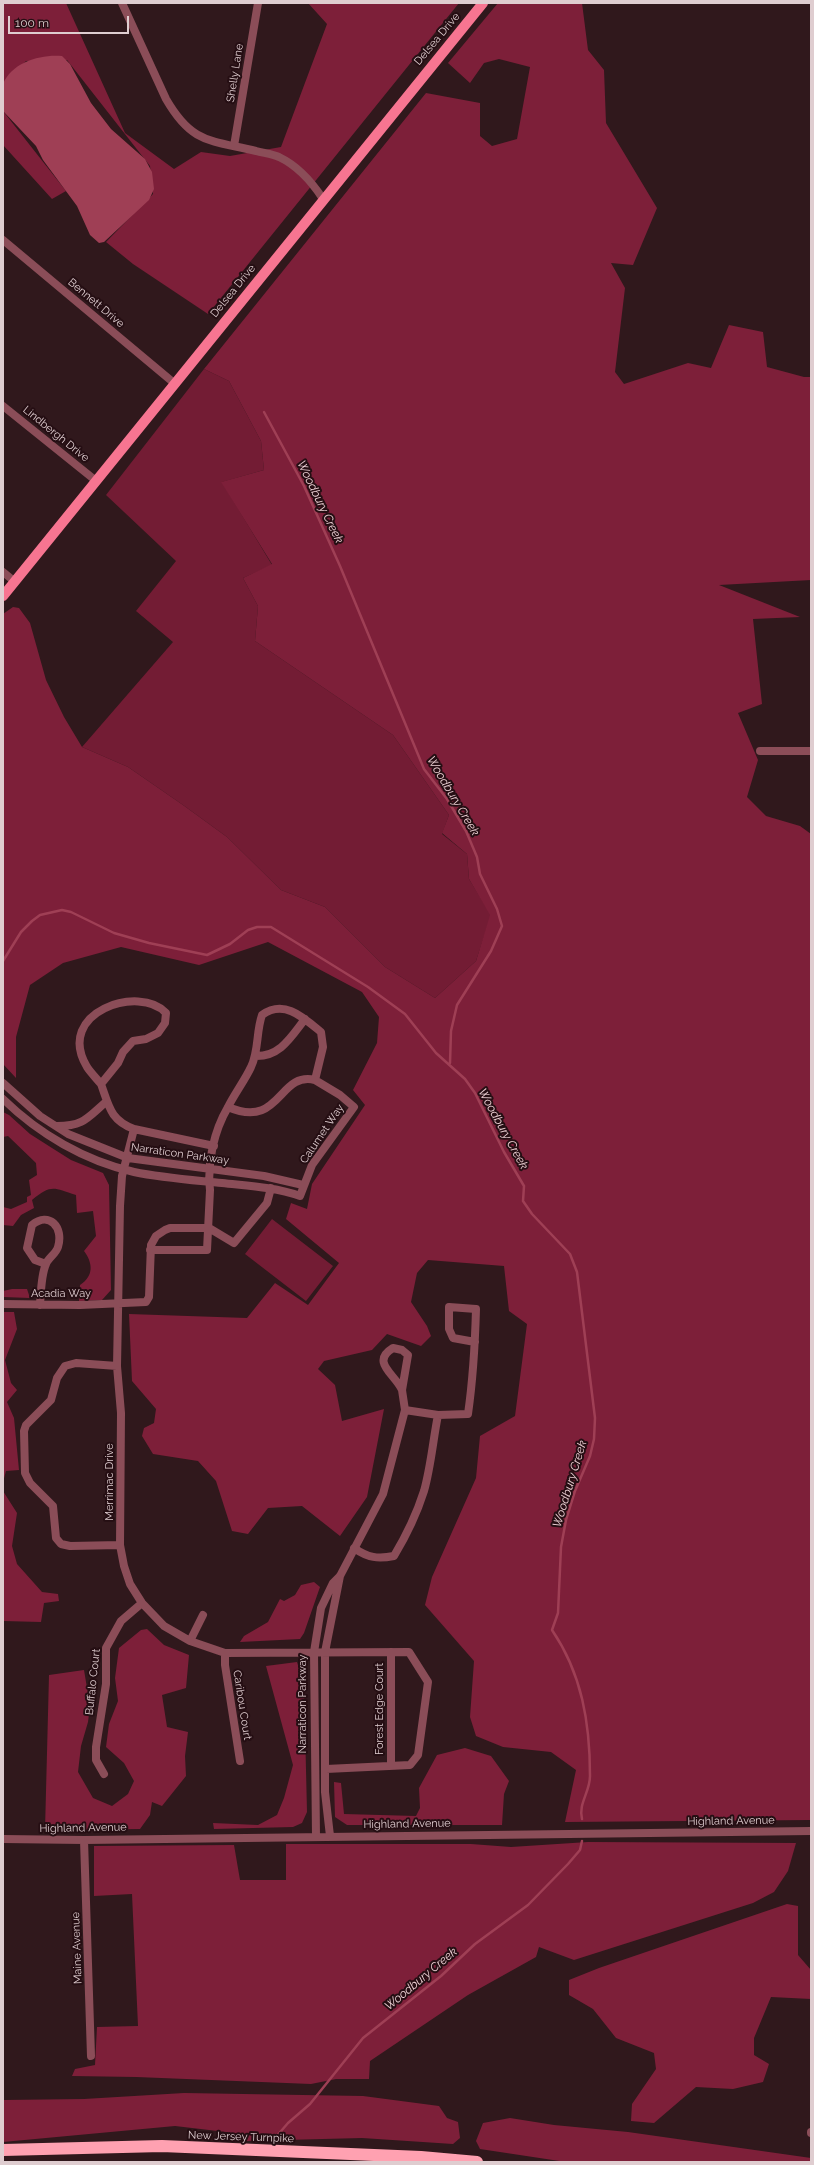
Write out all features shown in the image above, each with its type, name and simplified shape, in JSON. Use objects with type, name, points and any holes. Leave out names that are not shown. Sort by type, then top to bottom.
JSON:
[{"type":"highway","name":"New Jersey Turnpike","points":[[3,2150],[162,2146],[421,2157],[477,2162]]},
{"type":"main road","name":"Delsea Drive","points":[[3,596],[95,480],[482,3]]},
{"type":"street","points":[[122,3],[174,114],[198,136],[219,144],[234,146],[279,157],[311,181],[323,199]]},
{"type":"street","name":"Shelly Lane","points":[[234,146],[258,3]]},
{"type":"street","name":"Bennett Drive","points":[[3,240],[174,383]]},
{"type":"street","name":"Lindbergh Drive","points":[[3,406],[95,480]]},
{"type":"street","points":[[3,572],[14,581]]},
{"type":"street","points":[[760,751],[811,751]]},
{"type":"street","points":[[101,1084],[118,1063],[123,1052],[133,1041],[146,1039],[158,1033],[165,1023],[166,1013],[161,1007],[143,1003],[114,1004],[96,1012],[84,1024],[80,1033],[81,1048],[87,1066],[101,1084],[110,1112],[122,1124],[134,1129],[214,1146]]},
{"type":"street","points":[[228,1107],[245,1113],[262,1111],[270,1106],[296,1083],[306,1078],[315,1080],[323,1047],[321,1032],[295,1012],[282,1008],[272,1009],[262,1015],[252,1066],[228,1107],[214,1146],[209,1170],[209,1228],[207,1250],[150,1250],[156,1236],[170,1228],[209,1228],[234,1243],[267,1203],[271,1188]]},
{"type":"street","points":[[255,1056],[262,1056],[277,1051],[305,1019]]},
{"type":"street","name":"Calumet Way","points":[[300,1196],[312,1165],[354,1107],[340,1095],[315,1080]]},
{"type":"street","name":"Narraticon Parkway","points":[[3,1083],[40,1116],[68,1134],[128,1158],[209,1170],[264,1176],[303,1185]]},
{"type":"street","name":"Narraticon Parkway","points":[[3,1098],[50,1137],[74,1150],[125,1169],[152,1175],[271,1188],[300,1196]]},
{"type":"street","points":[[56,1126],[75,1126],[84,1121],[107,1101]]},
{"type":"street","name":"Merrimac Drive","points":[[134,1129],[125,1169],[120,1206],[117,1366],[121,1413],[120,1545],[124,1566],[130,1584],[142,1603],[164,1626],[190,1641],[225,1653],[324,1652]]},
{"type":"street","points":[[40,1304],[46,1264],[58,1246],[58,1228],[54,1223],[46,1219],[38,1220],[32,1225],[27,1248],[35,1260],[46,1264]]},
{"type":"street","name":"Acadia Way","points":[[3,1304],[118,1304],[148,1300],[150,1250]]},
{"type":"street","points":[[405,1410],[438,1415],[468,1414],[474,1376],[476,1310],[449,1306],[449,1329],[453,1338],[475,1342]]},
{"type":"street","points":[[393,1348],[402,1350],[408,1355],[402,1390],[398,1380],[384,1367],[383,1359],[386,1353],[393,1348]]},
{"type":"street","points":[[117,1366],[76,1364],[65,1366],[57,1378],[50,1400],[46,1406],[29,1419],[24,1431],[25,1473],[30,1484],[53,1506],[56,1538],[61,1544],[70,1546],[120,1545]]},
{"type":"street","name":"Narraticon Parkway","points":[[330,1836],[325,1792],[324,1652],[340,1576],[383,1494],[405,1410],[402,1390]]},
{"type":"street","points":[[354,1548],[362,1554],[379,1559],[394,1556],[403,1540],[424,1491],[438,1415]]},
{"type":"street","name":"Narraticon Parkway","points":[[316,1837],[314,1652],[321,1608],[333,1583],[340,1576]]},
{"type":"street","name":"Buffalo Court","points":[[104,1774],[96,1760],[96,1747],[106,1684],[106,1648],[121,1621],[142,1603]]},
{"type":"street","points":[[190,1641],[203,1615]]},
{"type":"street","name":"Forest Edge Court","points":[[324,1652],[410,1652],[428,1682],[418,1754],[410,1765],[326,1768]]},
{"type":"street","name":"Forest Edge Court","points":[[391,1652],[391,1765]]},
{"type":"street","name":"Caribou Court","points":[[225,1653],[225,1665],[240,1761]]},
{"type":"street","name":"Highland Avenue","points":[[3,1839],[84,1840],[811,1831]]},
{"type":"street","name":"Maine Avenue","points":[[84,1840],[91,2056]]},
{"type":"shaded area","points":[[3,3],[66,3],[125,133],[174,169],[201,152],[230,156],[281,147],[327,24],[308,3],[459,3],[208,314],[133,264],[106,242],[153,194],[150,166],[67,60],[26,61],[3,86]]},
{"type":"shaded area","points":[[498,3],[582,3],[588,50],[604,70],[606,123],[657,208],[633,265],[611,263],[625,288],[615,372],[624,384],[688,363],[711,368],[729,325],[763,332],[767,367],[804,377],[811,377],[811,580],[719,585],[800,617],[753,619],[762,704],[738,713],[758,760],[747,797],[766,816],[800,826],[811,834],[811,1820],[565,1822],[576,1770],[551,1752],[503,1747],[476,1736],[470,1717],[474,1661],[425,1605],[432,1577],[476,1478],[480,1436],[515,1416],[527,1324],[509,1311],[504,1266],[428,1260],[417,1273],[411,1302],[427,1326],[431,1336],[421,1346],[387,1334],[372,1350],[324,1361],[318,1369],[335,1385],[342,1421],[384,1409],[367,1497],[340,1536],[302,1506],[268,1508],[248,1534],[232,1531],[216,1481],[198,1461],[153,1454],[142,1436],[144,1428],[154,1423],[156,1409],[132,1381],[129,1314],[247,1318],[275,1283],[308,1305],[339,1263],[286,1219],[291,1203],[307,1209],[312,1184],[365,1105],[353,1090],[377,1043],[379,1017],[362,992],[268,942],[199,965],[121,947],[63,963],[30,985],[16,1037],[16,1078],[3,1064],[3,614],[13,607],[19,608],[30,623],[46,680],[64,717],[82,747],[128,767],[183,805],[227,837],[281,890],[325,907],[385,967],[435,998],[476,961],[490,915],[469,879],[467,854],[442,833],[449,815],[393,735],[255,641],[258,606],[243,578],[272,564],[221,482],[264,470],[261,441],[229,381],[204,369],[426,93],[480,103],[480,136],[492,146],[517,139],[530,67],[499,59],[484,63],[470,83],[448,63]]},
{"type":"shaded area","points":[[45,56],[62,56],[70,64],[91,103],[111,129],[145,159],[152,172],[154,189],[149,200],[104,242],[99,243],[90,235],[77,206],[43,160],[36,146],[3,111],[2,87],[7,76],[13,70],[36,58]]},
{"type":"shaded area","points":[[3,111],[66,191],[52,199],[3,145]]},
{"type":"shaded area","points":[[204,369],[229,381],[261,441],[264,470],[222,482],[272,565],[243,578],[258,606],[255,641],[393,735],[449,815],[442,834],[467,854],[469,879],[491,915],[476,961],[435,998],[385,967],[325,907],[281,890],[227,837],[183,805],[128,767],[82,747],[173,642],[136,611],[176,561],[106,495]]},
{"type":"shaded area","points":[[3,1112],[9,1115],[30,1134],[71,1160],[103,1173],[109,1185],[111,1290],[102,1300],[79,1301],[80,1285],[88,1278],[91,1269],[89,1260],[84,1251],[96,1236],[93,1211],[77,1213],[76,1195],[57,1189],[44,1191],[32,1200],[34,1208],[21,1215],[13,1226],[3,1225],[3,1207],[11,1209],[27,1202],[27,1197],[31,1195],[29,1180],[37,1175],[36,1163],[8,1136],[3,1137]]},
{"type":"shaded area","points":[[272,1219],[333,1266],[306,1301],[245,1254]]},
{"type":"shaded area","points":[[12,1289],[27,1289],[30,1298],[3,1297],[3,1291]]},
{"type":"shaded area","points":[[3,1312],[14,1312],[17,1329],[5,1360],[11,1383],[17,1390],[7,1402],[14,1418],[19,1470],[6,1471],[3,1482]]},
{"type":"shaded area","points":[[3,1491],[17,1513],[12,1546],[17,1564],[42,1592],[58,1594],[59,1601],[44,1603],[41,1622],[3,1621]]},
{"type":"shaded area","points":[[314,1582],[320,1587],[304,1633],[300,1639],[240,1642],[244,1636],[268,1622],[280,1599],[284,1601],[295,1595],[301,1585]]},
{"type":"shaded area","points":[[147,1629],[164,1645],[189,1655],[186,1688],[162,1695],[167,1727],[188,1732],[185,1756],[186,1776],[162,1806],[152,1802],[150,1815],[140,1829],[45,1830],[49,1675],[84,1670],[90,1706],[88,1722],[81,1746],[78,1772],[93,1798],[112,1806],[128,1794],[134,1781],[124,1763],[106,1747],[109,1724],[118,1701],[115,1678],[119,1648],[141,1630]]},
{"type":"shaded area","points":[[297,1662],[304,1685],[307,1812],[302,1823],[293,1827],[214,1829],[213,1823],[258,1825],[277,1815],[284,1798],[293,1765],[266,1666]]},
{"type":"shaded area","points":[[465,1748],[491,1756],[509,1781],[504,1794],[502,1825],[347,1825],[335,1817],[334,1782],[341,1783],[344,1814],[416,1816],[420,1808],[419,1788],[437,1755]]},
{"type":"shaded area","points":[[588,1842],[796,1843],[788,1871],[774,1892],[753,1903],[574,1960],[539,1947],[536,1957],[468,1995],[370,2061],[369,2079],[336,2079],[311,2084],[72,2076],[75,2069],[95,2065],[97,2027],[138,2026],[132,1894],[94,1896],[94,1846],[234,1845],[240,1880],[286,1880],[286,1844],[471,1844],[511,1847]]},
{"type":"shaded area","points":[[787,1904],[798,1906],[798,1955],[811,1970],[811,1999],[771,1997],[754,2038],[754,2055],[769,2064],[763,2082],[733,2089],[696,2087],[654,2123],[631,2121],[632,2104],[656,2069],[654,2053],[616,2038],[593,2009],[569,1995],[569,1980],[599,1968]]},
{"type":"shaded area","points":[[184,2093],[363,2096],[439,2106],[447,2118],[458,2122],[460,2138],[453,2144],[362,2138],[245,2141],[226,2132],[175,2126],[3,2142],[3,2100],[84,2099]]},
{"type":"shaded area","points":[[510,2118],[554,2125],[628,2132],[811,2158],[811,2162],[566,2162],[480,2149],[476,2141],[483,2123]]},
{"type":"waterway","name":"Woodbury Creek","points":[[264,412],[304,486],[340,566],[424,769],[447,799],[466,831],[477,857],[480,874],[497,909],[502,926],[491,951],[457,1005],[451,1031],[450,1063]]},
{"type":"waterway","name":"Woodbury Creek","points":[[3,961],[21,932],[32,921],[40,915],[62,910],[71,912],[114,933],[149,943],[207,955],[230,944],[248,930],[257,927],[271,927],[368,987],[405,1014],[436,1053],[465,1079],[475,1093],[504,1152],[524,1186],[523,1201],[532,1214],[570,1254],[577,1272],[595,1418],[594,1439],[590,1456],[575,1491],[566,1520],[561,1547],[558,1613],[552,1630],[571,1664],[586,1718],[590,1756],[590,1776],[582,1808],[582,1819]]},
{"type":"waterway","name":"Woodbury Creek","points":[[276,2137],[288,2123],[310,2104],[363,2038],[441,1976],[475,1944],[528,1905],[580,1850],[582,1841]]}]
